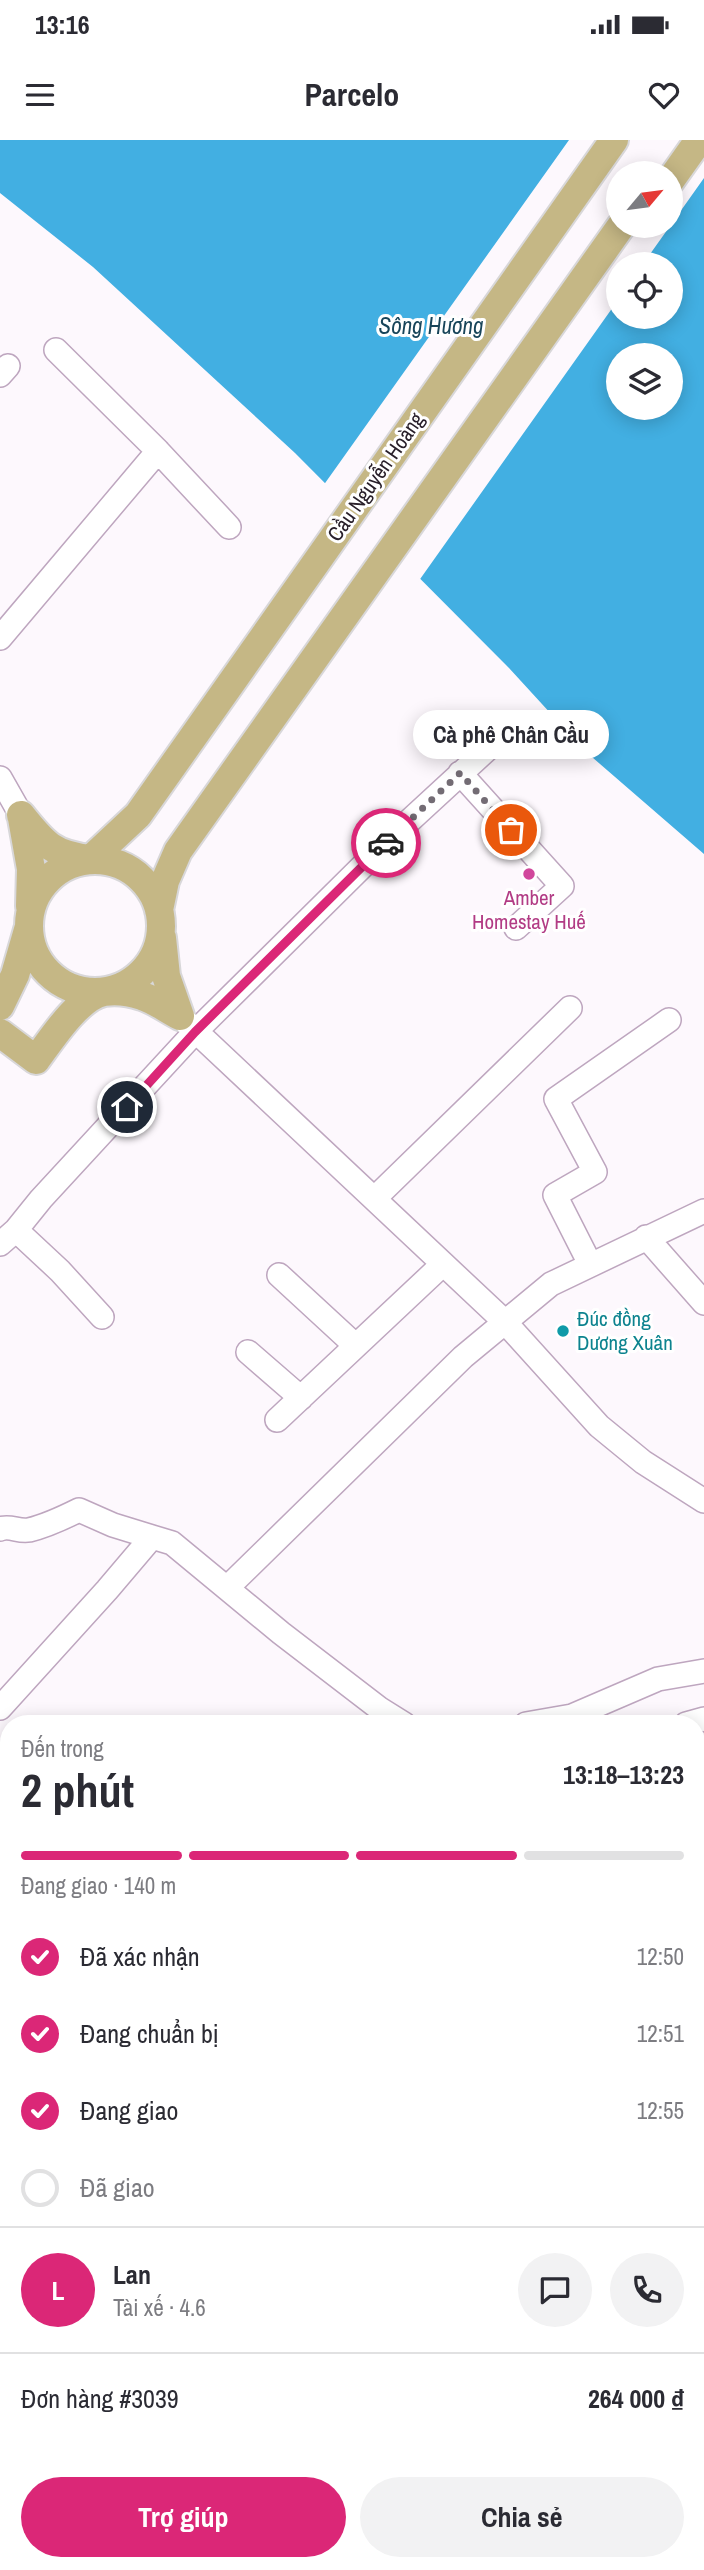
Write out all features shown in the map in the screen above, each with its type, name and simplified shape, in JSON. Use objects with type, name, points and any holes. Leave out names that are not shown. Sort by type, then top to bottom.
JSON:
[{"type":"main road","name":"Cầu Nguyễn Hoàng","points":[[91,859],[138,815],[263,625],[596,140]]},
{"type":"main road","name":"Cầu Nguyễn Hoàng","points":[[263,625],[614,140]]},
{"type":"main road","points":[[666,161],[681,140]]},
{"type":"main road","points":[[683,163],[699,140]]},
{"type":"main road","points":[[315,671],[613,238]]},
{"type":"main road","points":[[0,1032],[36,1060],[60,1027],[84,1004],[102,992],[123,986],[142,973],[155,955],[165,881],[178,851],[315,671],[630,238]]},
{"type":"main road","points":[[21,815],[44,843],[70,857],[114,862],[134,872],[150,889],[160,921],[166,976],[188,1024]]},
{"type":"main road","points":[[21,815],[31,869],[29,920],[33,951],[44,969],[61,983],[80,991],[121,991],[145,997],[188,1024]]},
{"type":"main road","points":[[0,1006],[15,975],[38,890],[52,874],[71,863],[91,859]]},
{"type":"street","points":[[56,350],[158,451],[229,527]]},
{"type":"street","points":[[0,638],[158,451]]},
{"type":"street","points":[[102,1317],[60,1271],[8,1237],[188,1024],[507,731]]},
{"type":"street","points":[[460,773],[562,886],[516,928]]},
{"type":"street","points":[[0,778],[21,815]]},
{"type":"street","points":[[374,1198],[570,1008]]},
{"type":"street","points":[[590,1264],[555,1195],[595,1172],[556,1099],[668,1020]]},
{"type":"street","points":[[188,1024],[442,1265],[505,1321],[599,1426],[643,1462],[704,1500]]},
{"type":"street","points":[[227,1588],[395,1422],[505,1321],[551,1284],[704,1211]]},
{"type":"street","points":[[646,1237],[704,1303]]},
{"type":"street","points":[[277,1420],[442,1265]]},
{"type":"street","points":[[279,1275],[356,1346]]},
{"type":"street","points":[[247,1352],[301,1398]]},
{"type":"street","points":[[0,1528],[7,1526],[25,1531],[57,1521],[79,1510],[113,1525],[172,1543],[390,1715]]},
{"type":"street","points":[[0,1708],[152,1536]]},
{"type":"street","points":[[574,1715],[658,1679],[704,1671]]},
{"type":"water","name":"Sông Hương","points":[[0,140],[704,140],[704,854],[585,751],[509,668],[295,453],[93,267],[0,193]]},
{"type":"pier","points":[[569,140],[704,140],[704,178],[683,208],[683,161],[606,161],[606,238],[661,238],[652,252],[606,252],[606,317],[418,582],[323,486]]},
{"type":"way so far","points":[[386,843],[460,773],[511,830]]},
{"type":"place","name":"Cà phê Chân Cầu","points":[[511,830]]},
{"type":"place","name":"Amber Homestay Huế","points":[[529,874]]},
{"type":"place","name":"Đúc đồng Dương Xuân","points":[[563,1331]]},
{"type":"route","points":[[127,1107],[195,1032],[386,843]]}]
